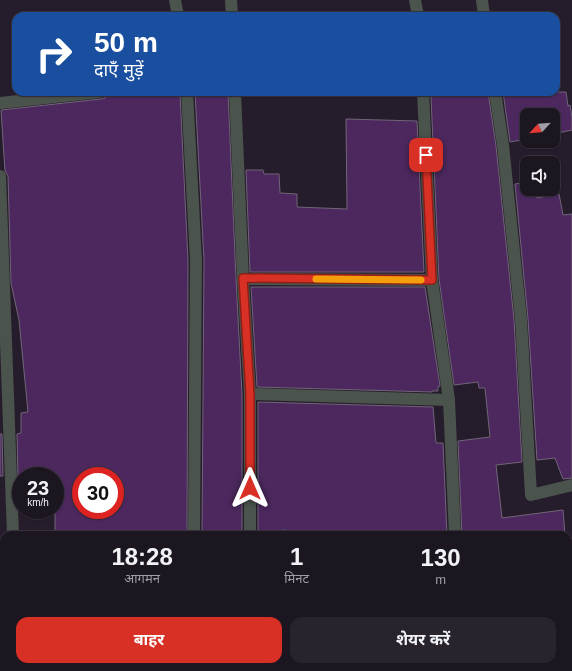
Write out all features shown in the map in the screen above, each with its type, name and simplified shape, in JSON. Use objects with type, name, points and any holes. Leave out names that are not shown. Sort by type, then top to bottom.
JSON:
[{"type":"street","points":[[175,0],[177,12]]},
{"type":"street","points":[[231,0],[232,12]]},
{"type":"street","points":[[415,0],[417,12]]},
{"type":"street","points":[[482,0],[484,12]]},
{"type":"street","points":[[0,103],[64,96]]},
{"type":"street","points":[[187,96],[196,260],[194,531]]},
{"type":"street","points":[[235,96],[243,278],[250,394],[250,531]]},
{"type":"street","points":[[423,96],[432,280],[448,400],[455,531]]},
{"type":"street","points":[[496,96],[503,145],[521,319],[531,495],[572,485]]},
{"type":"street","points":[[0,176],[13,531]]},
{"type":"street","points":[[243,278],[432,280]]},
{"type":"street","points":[[250,394],[448,400]]},
{"type":"building","points":[[560,92],[566,92],[568,106],[570,105],[572,117],[572,130],[560,133],[560,108],[520,108],[520,140],[510,142],[504,96],[560,96]]},
{"type":"building","points":[[106,96],[180,96],[188,260],[187,531],[55,531],[55,519],[64,519],[64,467],[18,467],[17,434],[21,433],[21,413],[28,412],[19,320],[11,283],[8,176],[5,171],[1,110],[101,99],[105,98]]},
{"type":"building","points":[[195,96],[228,96],[242,394],[242,531],[202,531],[204,260]]},
{"type":"building","points":[[489,96],[496,146],[514,320],[522,462],[496,465],[502,518],[563,510],[565,531],[462,531],[458,441],[490,437],[485,388],[479,388],[478,382],[454,385],[439,279],[431,97]]},
{"type":"building","points":[[346,119],[417,121],[424,272],[250,272],[246,170],[263,170],[264,174],[279,174],[280,193],[297,194],[297,207],[347,209]]},
{"type":"building","points":[[520,183],[520,196],[537,196],[537,198],[559,196],[563,215],[572,214],[572,478],[563,479],[555,458],[537,460],[528,319],[515,184]]},
{"type":"building","points":[[251,287],[425,287],[440,386],[438,387],[438,391],[257,387]]},
{"type":"building","points":[[258,402],[433,407],[436,443],[443,443],[447,531],[258,531]]},
{"type":"building","points":[[0,434],[2,434],[3,476],[0,476]]},
{"type":"slow traffic","points":[[316,279],[421,280]]},
{"type":"route","points":[[250,488],[250,394],[243,278],[432,280],[426,155]]}]
